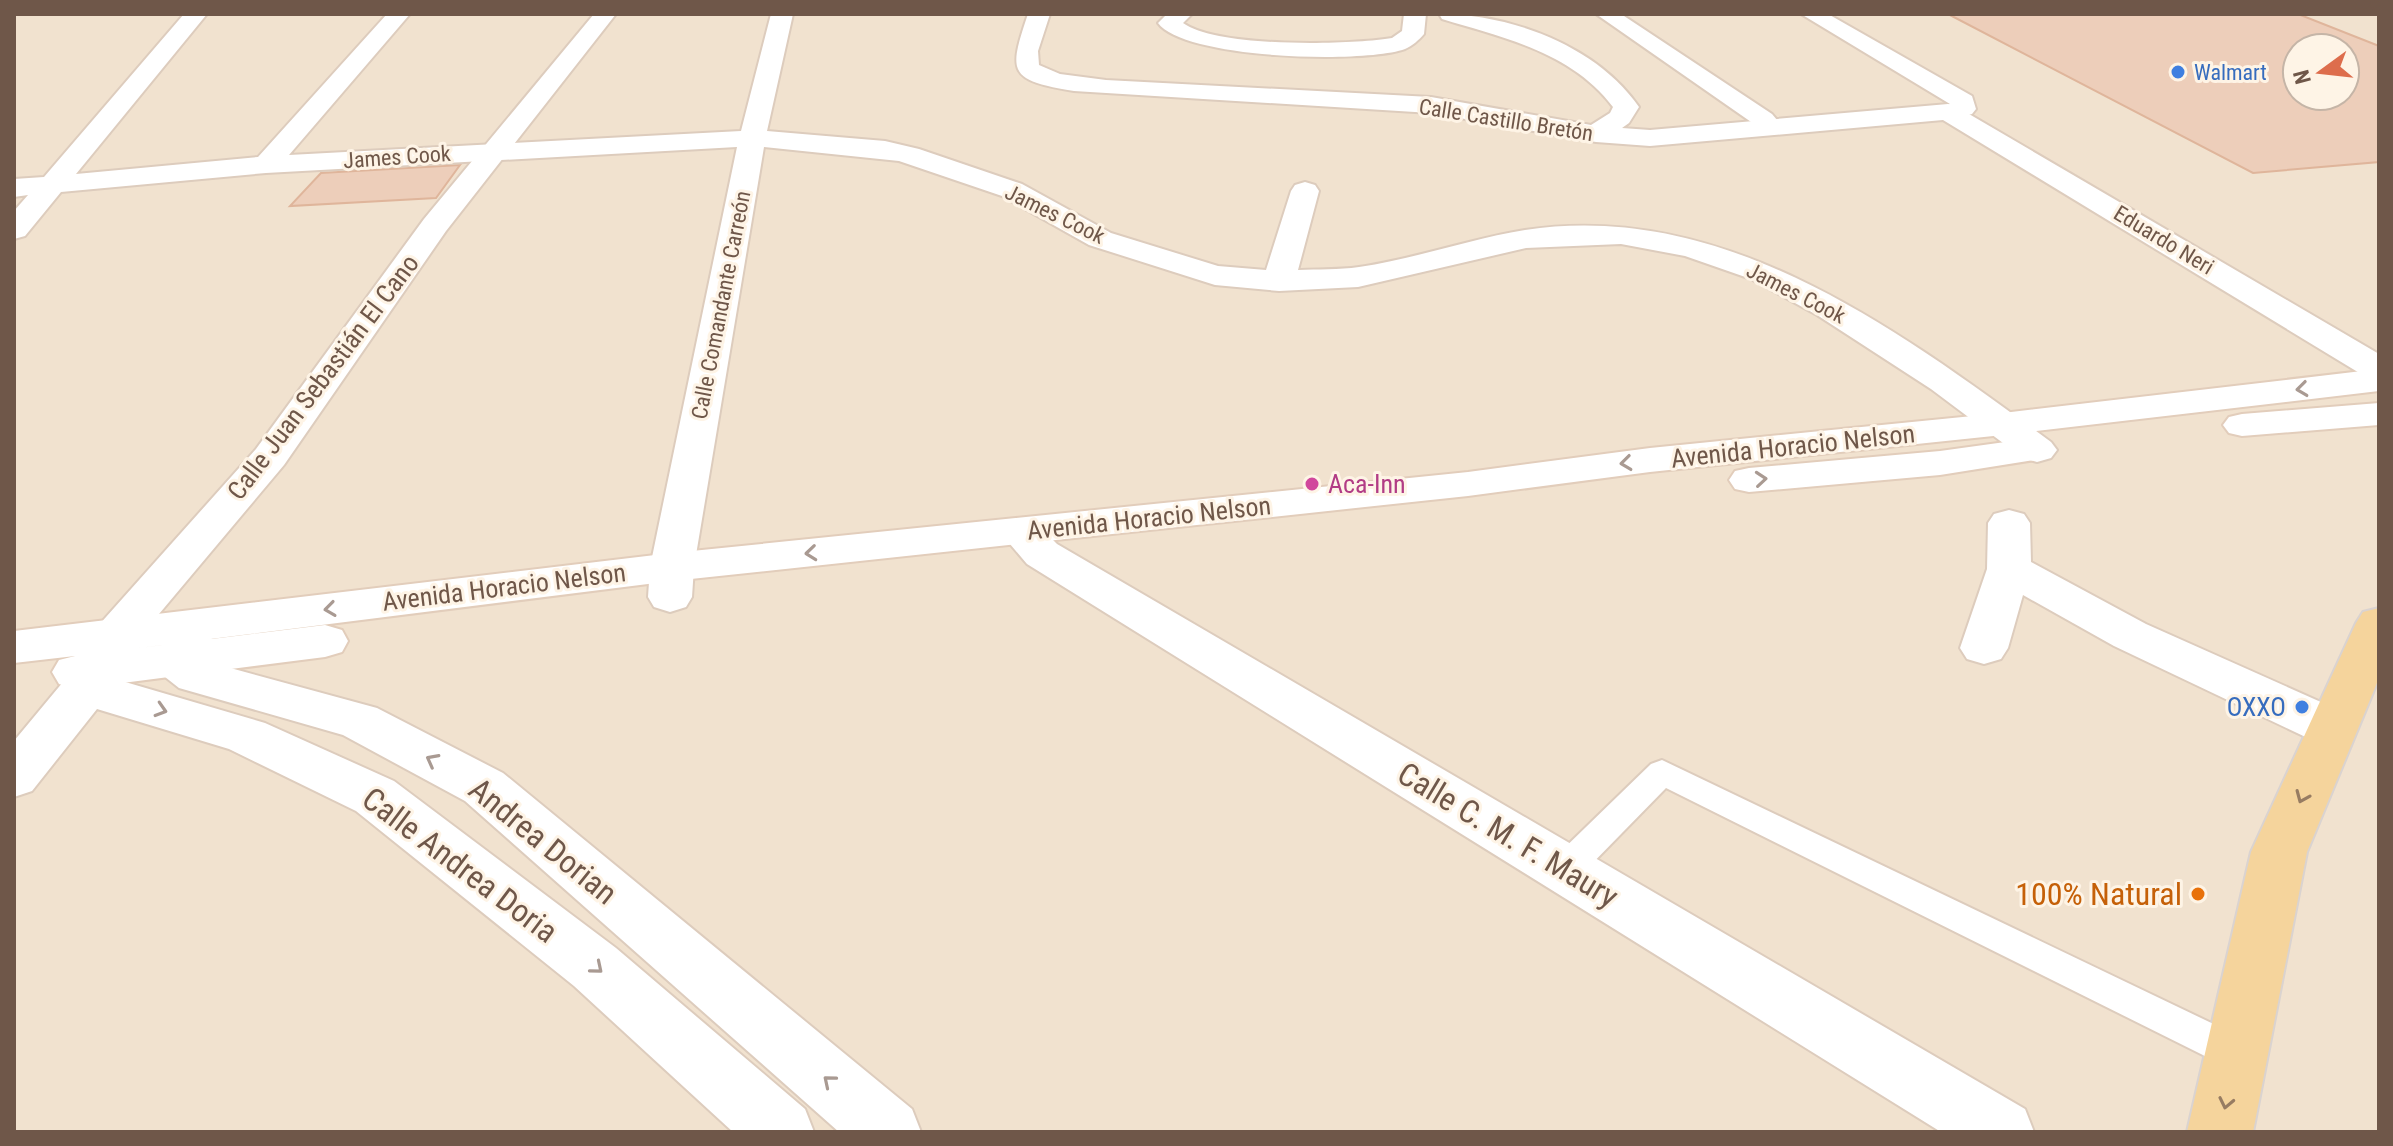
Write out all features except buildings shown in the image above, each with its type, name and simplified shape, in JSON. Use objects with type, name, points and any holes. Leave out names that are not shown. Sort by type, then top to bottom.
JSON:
[{"type":"main road","points":[[2220,1132],[2279,852],[2379,623]]},
{"type":"street","points":[[14,230],[196,14]]},
{"type":"street","points":[[266,165],[399,14]]},
{"type":"street","name":"Calle Juan Sebastián El Cano","points":[[14,777],[99,665],[270,457],[435,225],[605,14]]},
{"type":"street","name":"Calle Comandante Carreón","points":[[671,582],[752,138],[782,14]]},
{"type":"street","name":"Calle Castillo Bretón","points":[[1039,14],[1025,60],[1033,74],[1053,80],[1319,101],[1431,105],[1596,134],[1650,138],[1948,112]]},
{"type":"street","points":[[1181,14],[1169,23],[1173,30],[1186,37],[1255,47],[1366,47],[1401,43],[1413,34],[1415,14]]},
{"type":"street","points":[[1450,14],[1566,53],[1615,89],[1626,107],[1620,118],[1596,134]]},
{"type":"street","points":[[1607,14],[1763,119],[1770,127]]},
{"type":"street","points":[[1812,14],[1963,101],[1963,109],[1948,112]]},
{"type":"street","name":"Eduardo Neri","points":[[1948,112],[2379,369]]},
{"type":"street","name":"James Cook","points":[[14,188],[266,165],[752,138],[885,149],[909,155],[1012,190],[1100,239],[1215,275],[1279,281],[1358,277],[1526,239],[1621,235],[1692,248],[1762,272],[1829,308],[1944,381],[2037,450]]},
{"type":"street","points":[[1279,281],[1305,191]]},
{"type":"street","name":"Avenida Horacio Nelson","points":[[1031,543],[1650,460],[2003,424],[2379,380]]},
{"type":"street","name":"Avenida Horacio Nelson","points":[[14,678],[99,665],[186,644],[671,582],[1031,543],[1940,463],[2177,430],[2379,414]]},
{"type":"street","points":[[1984,648],[2009,569],[2009,523]]},
{"type":"street","name":"Calle C. M. F. Maury","points":[[1031,543],[2001,1132]]},
{"type":"street","points":[[2009,569],[2130,635],[2332,728]]},
{"type":"street","name":"Andrea Dorian","points":[[186,644],[196,676],[359,721],[484,787],[888,1132]]},
{"type":"street","name":"Avenida Horacio Nelson","points":[[14,647],[99,665]]},
{"type":"street","name":"Calle Andrea Doria","points":[[99,665],[375,796],[595,967],[781,1132]]},
{"type":"lane","points":[[1565,869],[1662,772],[2236,1053]]},
{"type":"shaded area","points":[[14,14],[2379,14],[2379,1132],[14,1132]]},
{"type":"place","name":"Walmart","points":[[2178,72]]},
{"type":"place","name":"Aca-Inn","points":[[1312,484]]},
{"type":"place","name":"OXXO","points":[[2302,707]]},
{"type":"place","name":"100% Natural","points":[[2198,894]]}]
